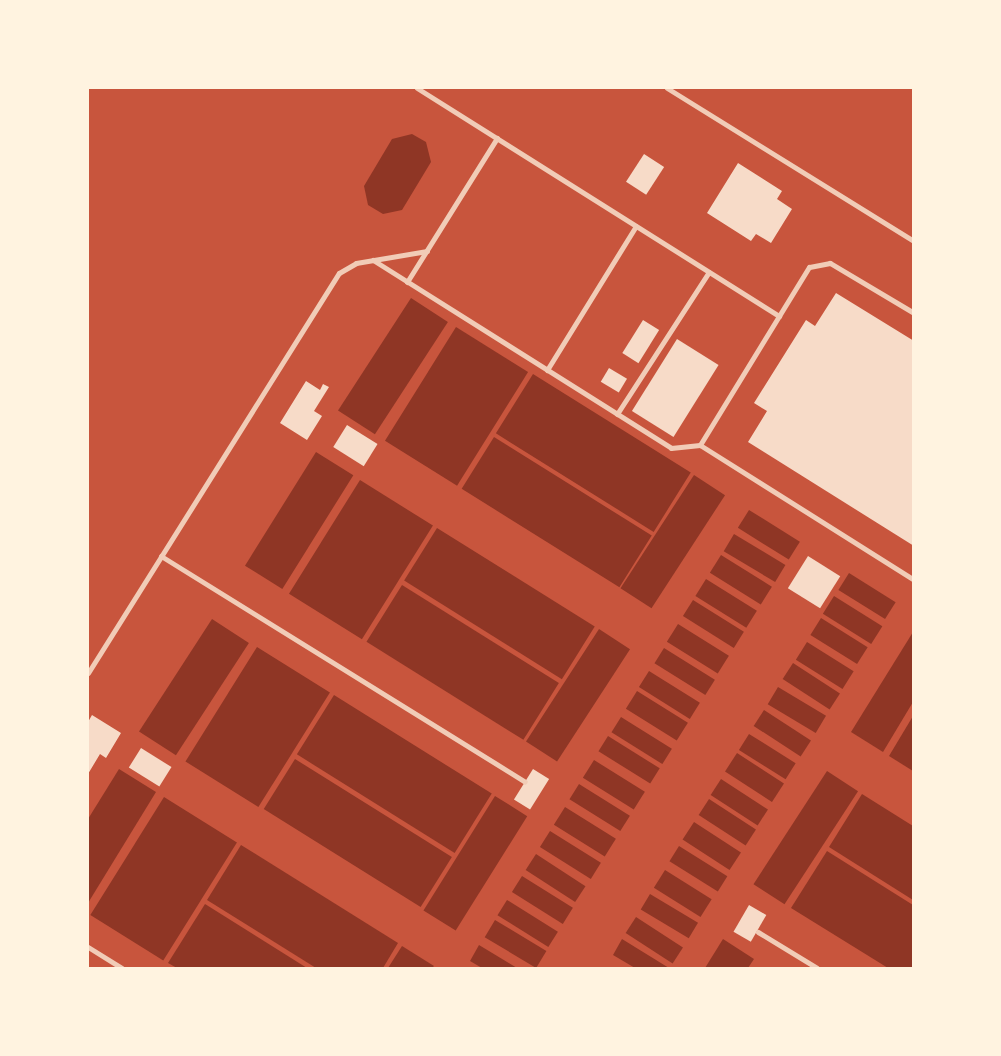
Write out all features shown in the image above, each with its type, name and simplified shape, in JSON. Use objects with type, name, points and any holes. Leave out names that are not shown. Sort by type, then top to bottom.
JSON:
[{"type":"lane","points":[[417,88],[779,316]]},
{"type":"lane","points":[[667,88],[914,241]]},
{"type":"lane","points":[[407,282],[497,138]]},
{"type":"lane","points":[[547,370],[636,226]]},
{"type":"lane","points":[[88,673],[339,273],[373,260],[427,251]]},
{"type":"lane","points":[[373,260],[671,448],[700,445],[914,580]]},
{"type":"lane","points":[[700,445],[809,267],[822,262],[838,267],[914,313]]},
{"type":"lane","points":[[617,414],[709,272]]},
{"type":"lane","points":[[161,556],[525,782]]},
{"type":"lane","points":[[758,932],[817,968]]},
{"type":"lane","points":[[88,947],[122,968]]},
{"type":"shaded area","points":[[412,134],[426,142],[431,162],[402,210],[383,214],[368,205],[364,186],[392,139]]},
{"type":"shaded area","points":[[411,298],[448,322],[375,434],[338,410]]},
{"type":"shaded area","points":[[456,327],[528,372],[457,486],[385,441]]},
{"type":"shaded area","points":[[533,374],[691,473],[654,532],[496,433]]},
{"type":"shaded area","points":[[494,437],[652,536],[619,587],[462,489]]},
{"type":"shaded area","points":[[316,452],[353,475],[282,589],[245,566]]},
{"type":"shaded area","points":[[694,475],[725,495],[652,608],[620,588]]},
{"type":"shaded area","points":[[360,480],[433,526],[362,639],[289,594]]},
{"type":"shaded area","points":[[749,510],[800,542],[789,560],[738,528]]},
{"type":"shaded area","points":[[437,528],[595,627],[562,679],[404,581]]},
{"type":"shaded area","points":[[734,534],[785,565],[775,582],[724,551]]},
{"type":"shaded area","points":[[721,555],[772,587],[761,605],[710,573]]},
{"type":"shaded area","points":[[849,573],[896,602],[885,619],[838,590]]},
{"type":"shaded area","points":[[706,579],[757,611],[746,628],[695,596]]},
{"type":"shaded area","points":[[402,585],[559,683],[523,740],[366,642]]},
{"type":"shaded area","points":[[834,596],[882,626],[871,644],[823,614]]},
{"type":"shaded area","points":[[693,600],[744,632],[734,648],[683,616]]},
{"type":"shaded area","points":[[821,618],[868,647],[857,664],[810,635]]},
{"type":"shaded area","points":[[212,619],[249,643],[176,755],[139,731]]},
{"type":"shaded area","points":[[678,624],[729,656],[718,674],[667,642]]},
{"type":"shaded area","points":[[599,629],[630,649],[557,762],[526,741]]},
{"type":"shaded area","points":[[913,632],[913,702],[883,752],[851,732]]},
{"type":"shaded area","points":[[807,642],[854,671],[843,689],[796,660]]},
{"type":"shaded area","points":[[257,647],[330,693],[258,807],[185,761]]},
{"type":"shaded area","points":[[664,648],[715,680],[705,695],[654,663]]},
{"type":"shaded area","points":[[793,663],[840,693],[830,709],[783,679]]},
{"type":"shaded area","points":[[649,671],[700,703],[690,719],[639,687]]},
{"type":"shaded area","points":[[778,687],[826,716],[816,733],[768,704]]},
{"type":"shaded area","points":[[637,691],[688,723],[677,741],[626,709]]},
{"type":"shaded area","points":[[334,695],[492,794],[455,853],[297,754]]},
{"type":"shaded area","points":[[764,710],[811,740],[801,756],[754,726]]},
{"type":"shaded area","points":[[913,716],[913,771],[889,756]]},
{"type":"shaded area","points":[[621,717],[672,749],[662,764],[611,732]]},
{"type":"shaded area","points":[[749,734],[796,763],[786,779],[739,750]]},
{"type":"shaded area","points":[[608,736],[660,768],[650,784],[598,751]]},
{"type":"shaded area","points":[[737,753],[784,783],[772,802],[725,771]]},
{"type":"shaded area","points":[[295,759],[452,857],[421,907],[264,809]]},
{"type":"shaded area","points":[[594,760],[645,792],[634,810],[583,778]]},
{"type":"shaded area","points":[[119,769],[156,792],[88,903],[88,819]]},
{"type":"shaded area","points":[[827,771],[858,791],[785,904],[753,884]]},
{"type":"shaded area","points":[[721,779],[768,809],[758,825],[711,795]]},
{"type":"shaded area","points":[[579,784],[630,816],[620,831],[569,799]]},
{"type":"shaded area","points":[[862,794],[913,826],[913,900],[829,847]]},
{"type":"shaded area","points":[[495,796],[527,816],[456,931],[423,910]]},
{"type":"shaded area","points":[[164,797],[237,843],[163,960],[90,915]]},
{"type":"shaded area","points":[[709,799],[756,829],[746,845],[699,815]]},
{"type":"shaded area","points":[[565,807],[616,839],[605,857],[554,825]]},
{"type":"shaded area","points":[[694,822],[741,852],[730,870],[683,840]]},
{"type":"shaded area","points":[[550,831],[601,863],[591,879],[540,847]]},
{"type":"shaded area","points":[[241,845],[398,943],[383,968],[316,968],[207,900]]},
{"type":"shaded area","points":[[679,846],[727,876],[718,891],[669,861]]},
{"type":"shaded area","points":[[827,851],[913,905],[913,968],[888,968],[791,908]]},
{"type":"shaded area","points":[[536,854],[585,886],[575,902],[526,870]]},
{"type":"shaded area","points":[[665,870],[712,899],[701,917],[654,888]]},
{"type":"shaded area","points":[[522,876],[573,908],[563,924],[512,892]]},
{"type":"shaded area","points":[[650,894],[698,923],[689,938],[641,909]]},
{"type":"shaded area","points":[[507,900],[558,932],[548,947],[497,915]]},
{"type":"shaded area","points":[[205,904],[307,968],[177,968],[168,963]]},
{"type":"shaded area","points":[[636,917],[683,947],[673,963],[626,933]]},
{"type":"shaded area","points":[[495,920],[546,951],[536,968],[485,937]]},
{"type":"shaded area","points":[[622,939],[669,968],[635,968],[613,955]]},
{"type":"shaded area","points":[[723,939],[754,959],[748,968],[705,968]]},
{"type":"shaded area","points":[[479,945],[517,968],[482,968],[470,961]]},
{"type":"shaded area","points":[[402,946],[434,966],[388,968]]},
{"type":"building","points":[[644,154],[664,167],[646,195],[626,182]]},
{"type":"building","points":[[738,163],[782,191],[777,199],[792,209],[771,243],[756,234],[751,241],[707,213]]},
{"type":"building","points":[[836,293],[914,341],[914,546],[748,442],[767,411],[754,403],[806,320],[815,326]]},
{"type":"building","points":[[643,320],[659,330],[638,363],[622,353]]},
{"type":"building","points":[[677,339],[719,365],[674,437],[632,411]]},
{"type":"building","points":[[609,368],[627,379],[619,393],[601,382]]},
{"type":"building","points":[[306,381],[320,390],[323,384],[329,387],[314,411],[322,416],[307,440],[280,423]]},
{"type":"building","points":[[347,425],[378,444],[364,466],[333,447]]},
{"type":"building","points":[[808,556],[840,576],[820,608],[788,588]]},
{"type":"building","points":[[92,715],[121,733],[106,758],[100,754],[88,774],[88,722]]},
{"type":"building","points":[[141,748],[172,767],[159,787],[129,768]]},
{"type":"building","points":[[533,769],[549,779],[530,810],[514,800]]},
{"type":"building","points":[[749,905],[766,915],[751,942],[734,932]]}]
